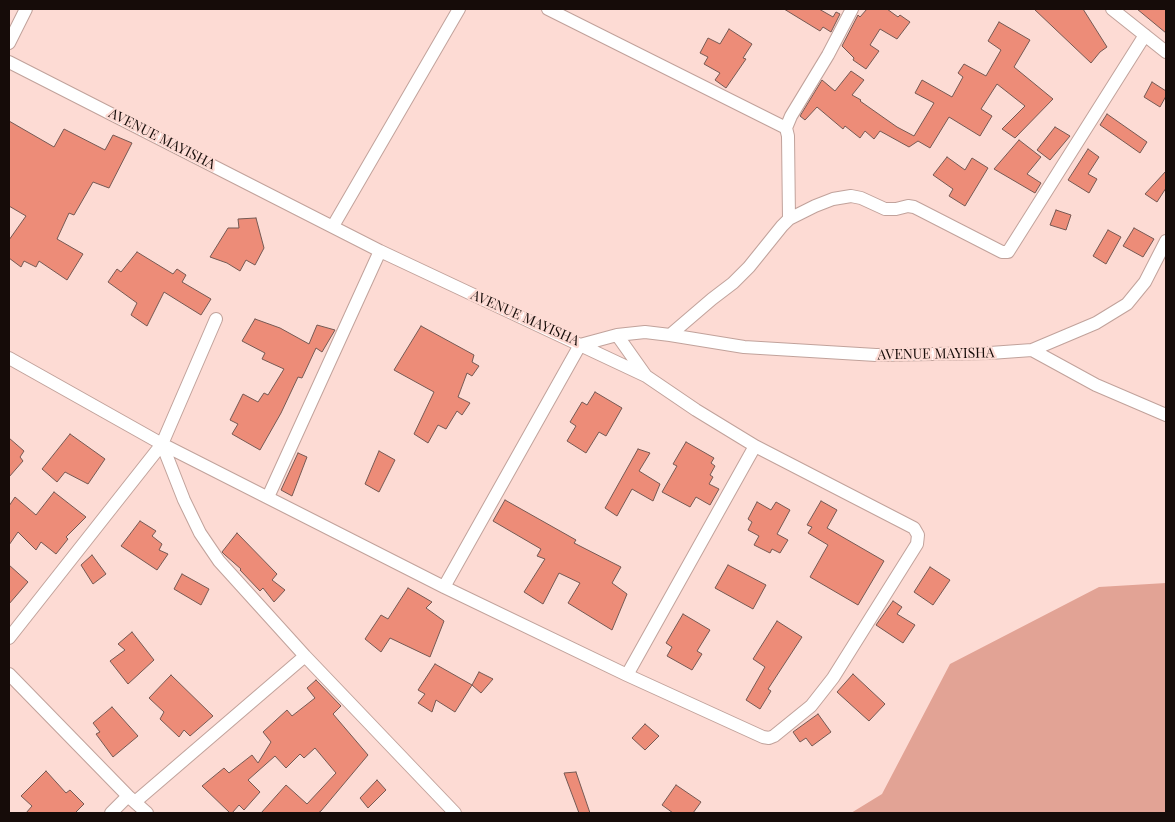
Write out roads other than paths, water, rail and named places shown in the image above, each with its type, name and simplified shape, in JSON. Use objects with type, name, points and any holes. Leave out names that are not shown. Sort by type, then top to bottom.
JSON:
[{"type":"street","points":[[9,42],[26,9]]},
{"type":"street","points":[[333,226],[459,9]]},
{"type":"street","points":[[548,9],[786,128]]},
{"type":"street","points":[[789,219],[788,136],[786,128],[790,116],[828,55],[852,9]]},
{"type":"street","points":[[1112,9],[1166,52]]},
{"type":"street","points":[[670,335],[733,283],[749,267],[789,219],[823,202],[842,197],[861,198],[885,209],[908,206],[920,210],[1002,252],[1008,252],[1144,35]]},
{"type":"street","name":"AVENUE MAYISHA","points":[[9,62],[380,250],[580,346],[617,335],[646,332],[744,348],[876,355],[990,354],[1032,350],[1096,323],[1127,304],[1145,282],[1166,241]]},
{"type":"street","points":[[268,497],[380,250]]},
{"type":"street","points":[[9,638],[162,444],[216,319]]},
{"type":"street","points":[[617,335],[646,376]]},
{"type":"street","points":[[9,358],[162,444],[444,586],[627,675],[763,737],[772,738],[811,706],[833,678],[917,544],[918,535],[914,528],[755,446],[696,410],[646,376],[580,346],[444,586]]},
{"type":"street","points":[[1032,350],[1096,385],[1166,415]]},
{"type":"street","points":[[162,444],[184,500],[200,533],[219,561],[305,656],[455,813]]},
{"type":"street","points":[[627,675],[755,446]]},
{"type":"street","points":[[111,813],[131,799],[305,656]]},
{"type":"street","points":[[9,674],[147,813]]}]
